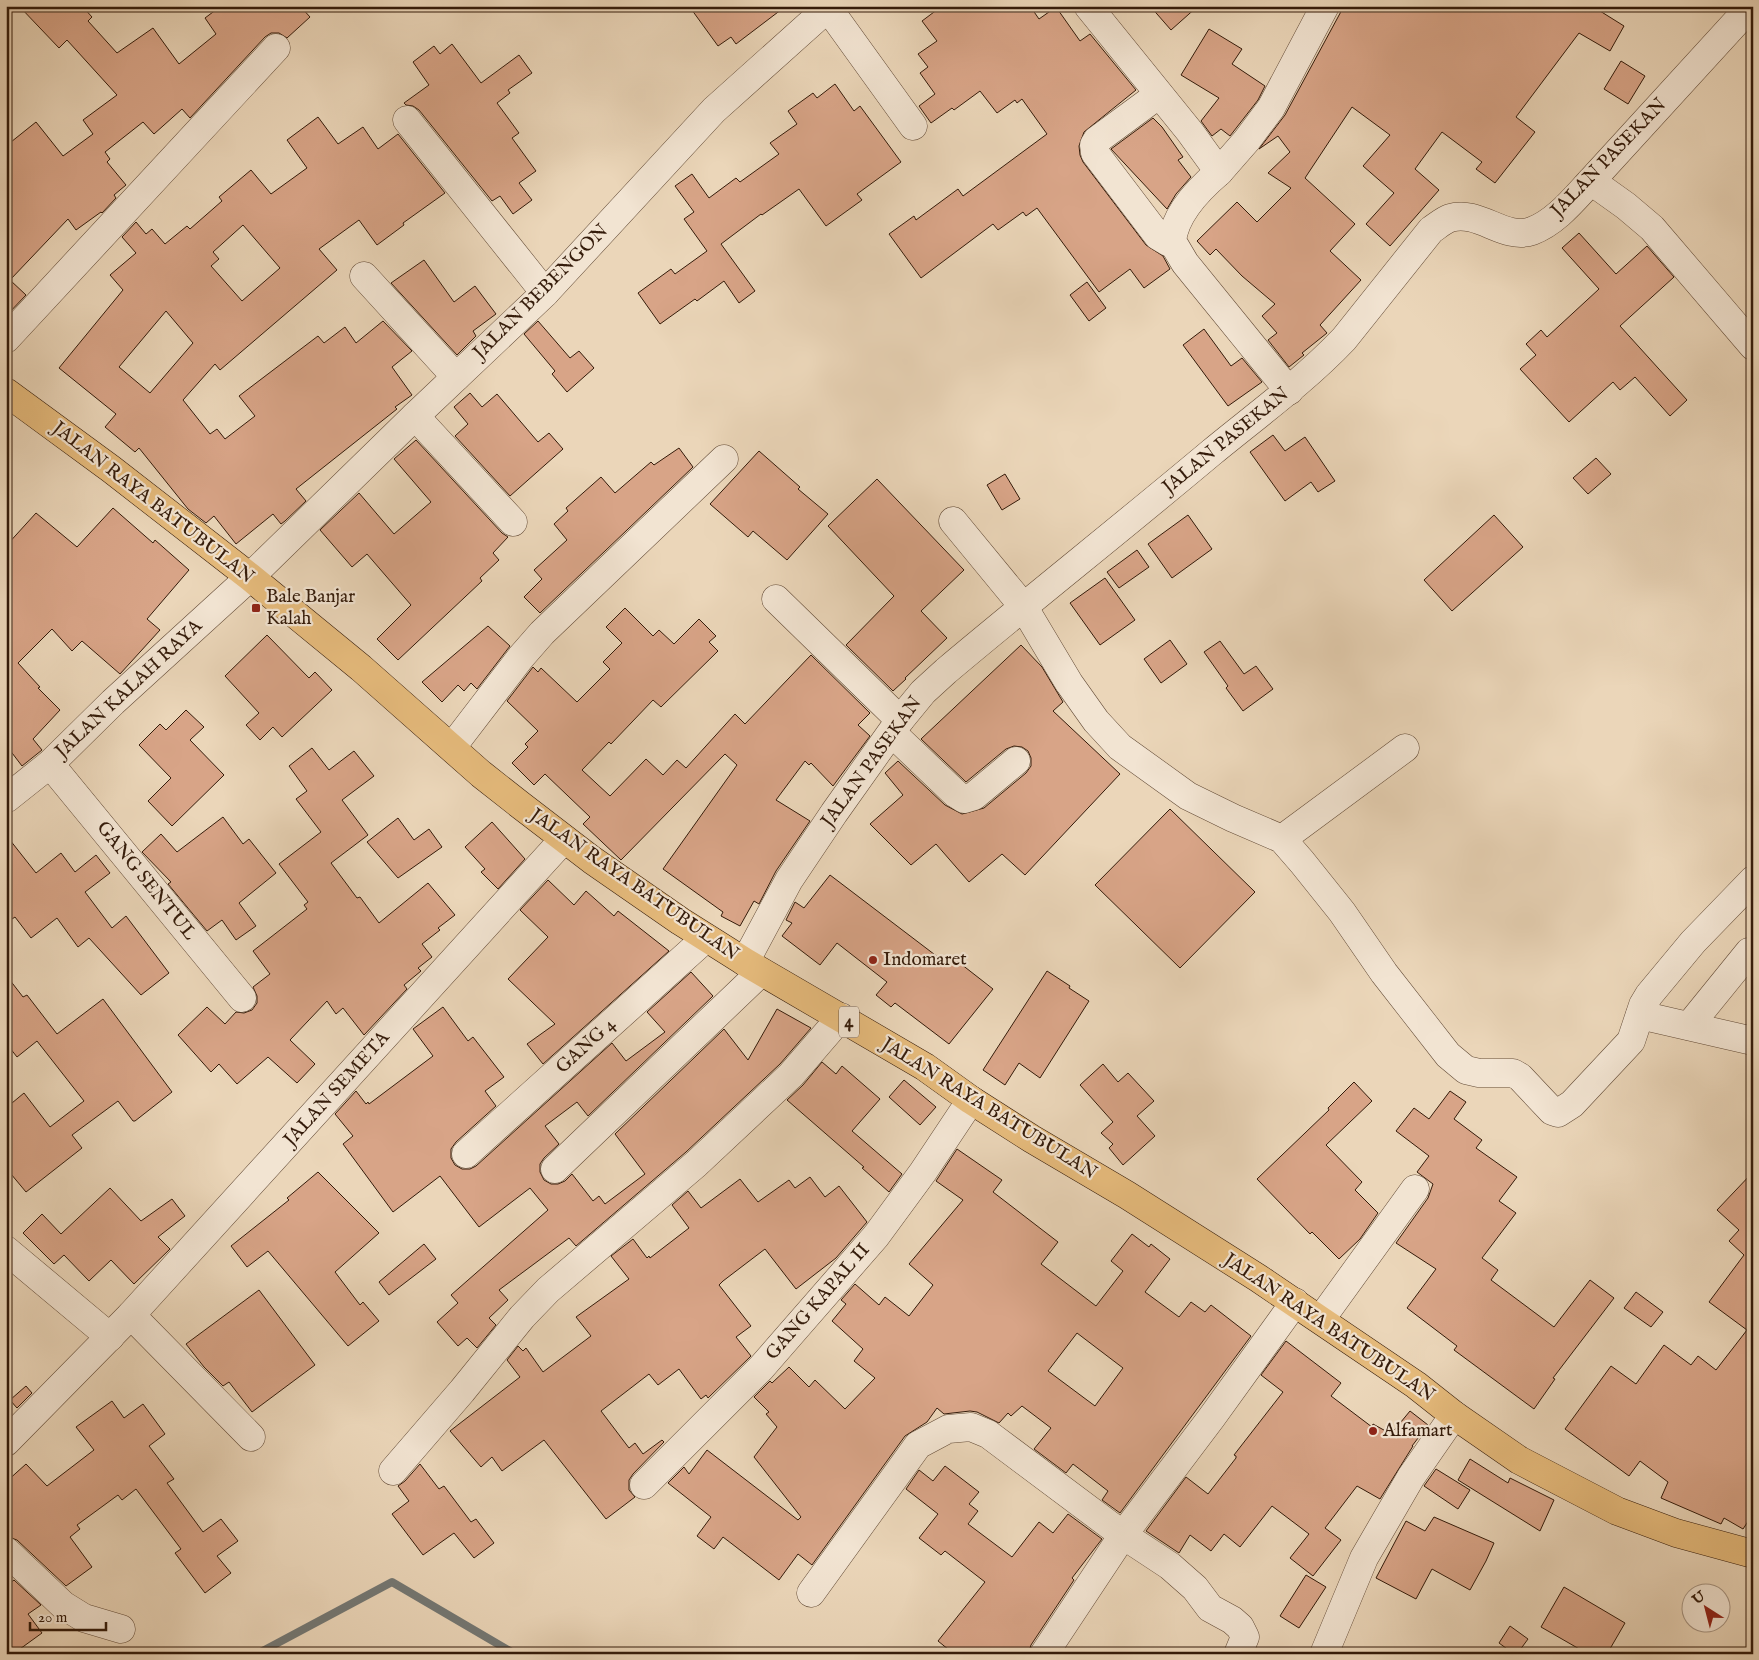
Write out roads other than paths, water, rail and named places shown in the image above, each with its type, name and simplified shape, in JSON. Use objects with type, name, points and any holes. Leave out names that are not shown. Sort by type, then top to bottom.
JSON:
[{"type":"highway","name":"JALAN RAYA BATUBULAN","points":[[6,392],[118,475],[250,577],[361,668],[481,774],[633,890],[753,967],[924,1068],[971,1100],[1186,1231],[1321,1319],[1519,1460],[1617,1511],[1676,1533],[1753,1554]]},
{"type":"street","points":[[1088,6],[1158,95],[1190,132],[1219,172]]},
{"type":"street","points":[[1289,391],[1185,263],[1172,241],[1175,227],[1186,208],[1199,191],[1219,172],[1247,140],[1271,108],[1325,6]]},
{"type":"street","name":"JALAN PASEKAN","points":[[555,1168],[753,967],[789,880],[896,726],[924,692],[1016,612],[1289,391],[1344,339],[1431,230],[1450,218],[1462,217],[1480,220],[1509,231],[1522,232],[1532,231],[1550,220],[1569,204],[1591,181],[1751,6]]},
{"type":"street","points":[[829,7],[913,126]]},
{"type":"street","name":"JALAN BEBENGON","points":[[250,577],[415,416],[545,293],[714,110],[829,7]]},
{"type":"street","points":[[6,339],[276,48]]},
{"type":"street","points":[[1158,95],[1097,140],[1094,145],[1095,153],[1158,236],[1168,242],[1172,241]]},
{"type":"street","points":[[407,120],[545,293]]},
{"type":"street","points":[[1591,181],[1626,206],[1652,228],[1753,346]]},
{"type":"street","points":[[364,276],[456,377]]},
{"type":"street","points":[[415,416],[512,522]]},
{"type":"street","points":[[452,747],[521,657],[542,633],[724,459]]},
{"type":"street","points":[[953,521],[1016,612],[1096,721],[1120,747],[1188,796],[1282,839],[1342,912],[1384,973],[1448,1055],[1466,1070],[1479,1073],[1513,1073],[1520,1077],[1552,1111],[1558,1113],[1572,1104],[1631,1041],[1643,1005],[1649,995],[1693,942],[1753,880]]},
{"type":"street","name":"JALAN KALAH RAYA","points":[[6,799],[50,764],[113,702],[250,577]]},
{"type":"street","points":[[776,599],[896,726],[956,794],[964,799],[974,796],[1016,761]]},
{"type":"street","points":[[1282,839],[1405,748]]},
{"type":"street","name":"GANG SENTUL","points":[[50,764],[242,998]]},
{"type":"street","name":"JALAN SEMETA","points":[[6,1442],[131,1315],[564,839]]},
{"type":"street","name":"GANG 4","points":[[466,1154],[706,938]]},
{"type":"street","points":[[1688,1026],[1749,952]]},
{"type":"street","points":[[1640,1016],[1753,1042]]},
{"type":"street","points":[[393,1471],[462,1392],[522,1317],[548,1290],[696,1164],[791,1074],[841,1018]]},
{"type":"street","name":"GANG KAPAL II","points":[[644,1485],[760,1368],[876,1236],[923,1172],[971,1100]]},
{"type":"street","points":[[1321,1319],[1415,1189]]},
{"type":"street","points":[[6,1250],[110,1337]]},
{"type":"street","points":[[1044,1654],[1123,1535],[1212,1417],[1294,1302]]},
{"type":"street","points":[[131,1315],[251,1437]]},
{"type":"street","points":[[1324,1654],[1364,1558],[1411,1477],[1454,1415]]},
{"type":"street","points":[[812,1593],[918,1445],[948,1428],[971,1427],[988,1434],[1123,1535],[1170,1566],[1195,1588],[1210,1608],[1232,1620],[1240,1627],[1245,1638],[1238,1654]]},
{"type":"street","points":[[6,1551],[63,1605],[84,1618],[122,1629]]},
{"type":"waterway","points":[[257,1654],[392,1582],[515,1654]]},
{"type":"place","name":"Bale Banjar Kalah","points":[[256,608]]},
{"type":"place","name":"Indomaret","points":[[873,960]]},
{"type":"place","name":"Alfamart","points":[[1373,1431]]}]
